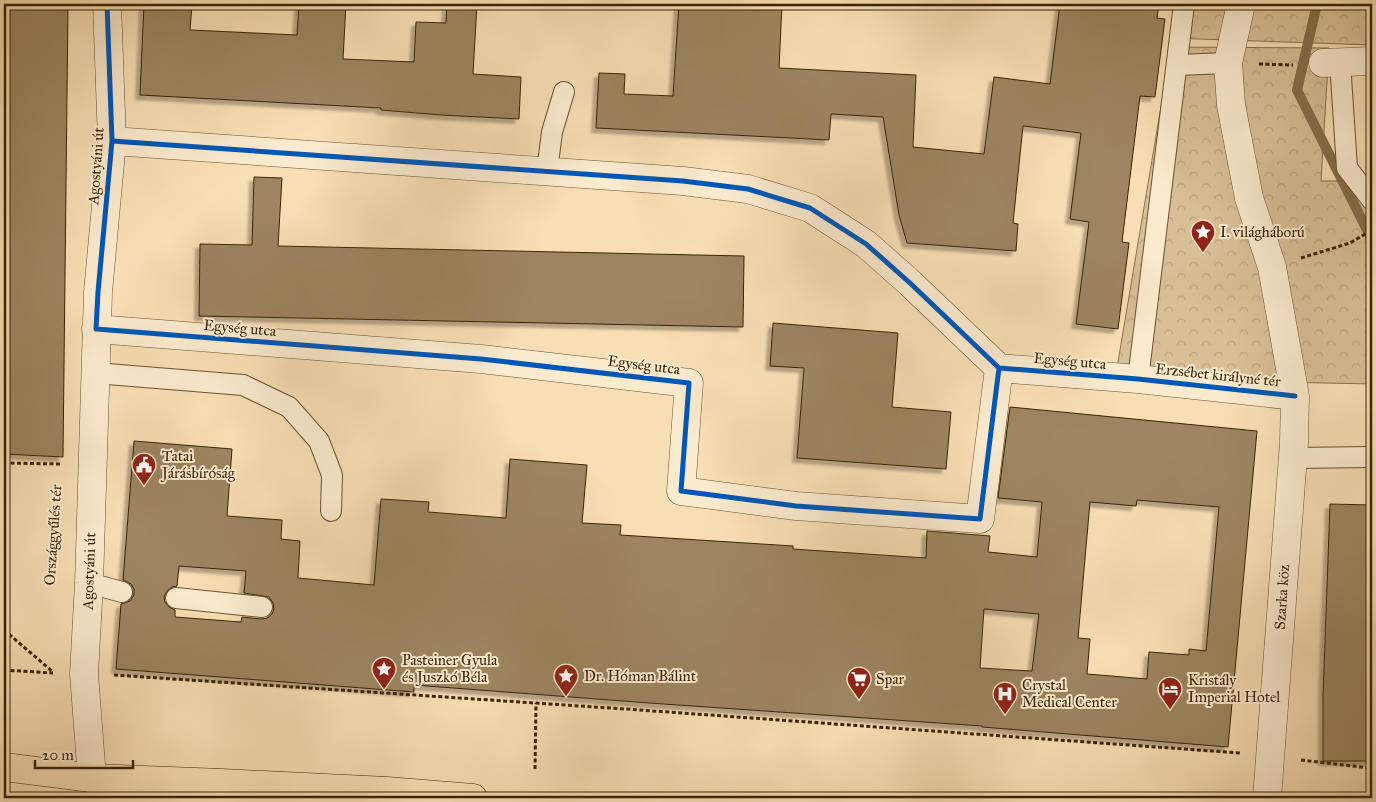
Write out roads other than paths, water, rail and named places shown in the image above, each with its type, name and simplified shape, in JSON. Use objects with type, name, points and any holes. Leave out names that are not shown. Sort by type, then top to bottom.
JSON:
[{"type":"main road","points":[[4,767],[92,778],[222,782],[388,795],[473,798]]},
{"type":"street","name":"Agostyáni út","points":[[92,778],[84,674],[89,583],[96,329],[112,142],[107,4]]},
{"type":"street","name":"Erzsébet királyné tér","points":[[1138,379],[1295,396],[1272,267],[1249,198],[1231,105],[1228,63],[1241,4]]},
{"type":"street","points":[[1332,63],[1372,61]]},
{"type":"street","points":[[112,142],[684,181],[748,189],[810,208],[866,244],[918,289],[999,368]]},
{"type":"street","name":"Egység utca","points":[[96,329],[481,359],[689,383],[681,492],[796,506],[980,519],[999,368],[1138,379]]},
{"type":"street","name":"Szarka köz","points":[[1267,798],[1293,458],[1295,396]]},
{"type":"lane","name":"Erzsébet királyné tér","points":[[1138,379],[1184,4]]},
{"type":"lane","points":[[1177,64],[1228,63]]},
{"type":"lane","points":[[1332,63],[1348,168],[1372,200]]},
{"type":"lane","points":[[547,171],[552,132],[564,92]]},
{"type":"lane","points":[[95,373],[243,385],[289,407],[319,441],[332,475],[331,511]]},
{"type":"lane","points":[[1293,458],[1372,457]]},
{"type":"lane","points":[[89,583],[122,592]]},
{"type":"lane","points":[[176,598],[262,607]]},
{"type":"waterway","points":[[1317,4],[1297,90],[1372,240]]},
{"type":"place","name":"I. világháború","points":[[1203,253]]},
{"type":"place","name":"Tatai Járásbíróság","points":[[144,486]]},
{"type":"place","name":"Pasteiner Gyula és Juszkó Béla","points":[[384,690]]},
{"type":"place","name":"Dr. Hóman Bálint","points":[[566,697]]},
{"type":"place","name":"Spar","points":[[859,700]]},
{"type":"place","name":"Kristály Imperial Hotel","points":[[1170,710]]},
{"type":"place","name":"Crystal Medical Center","points":[[1005,715]]}]
